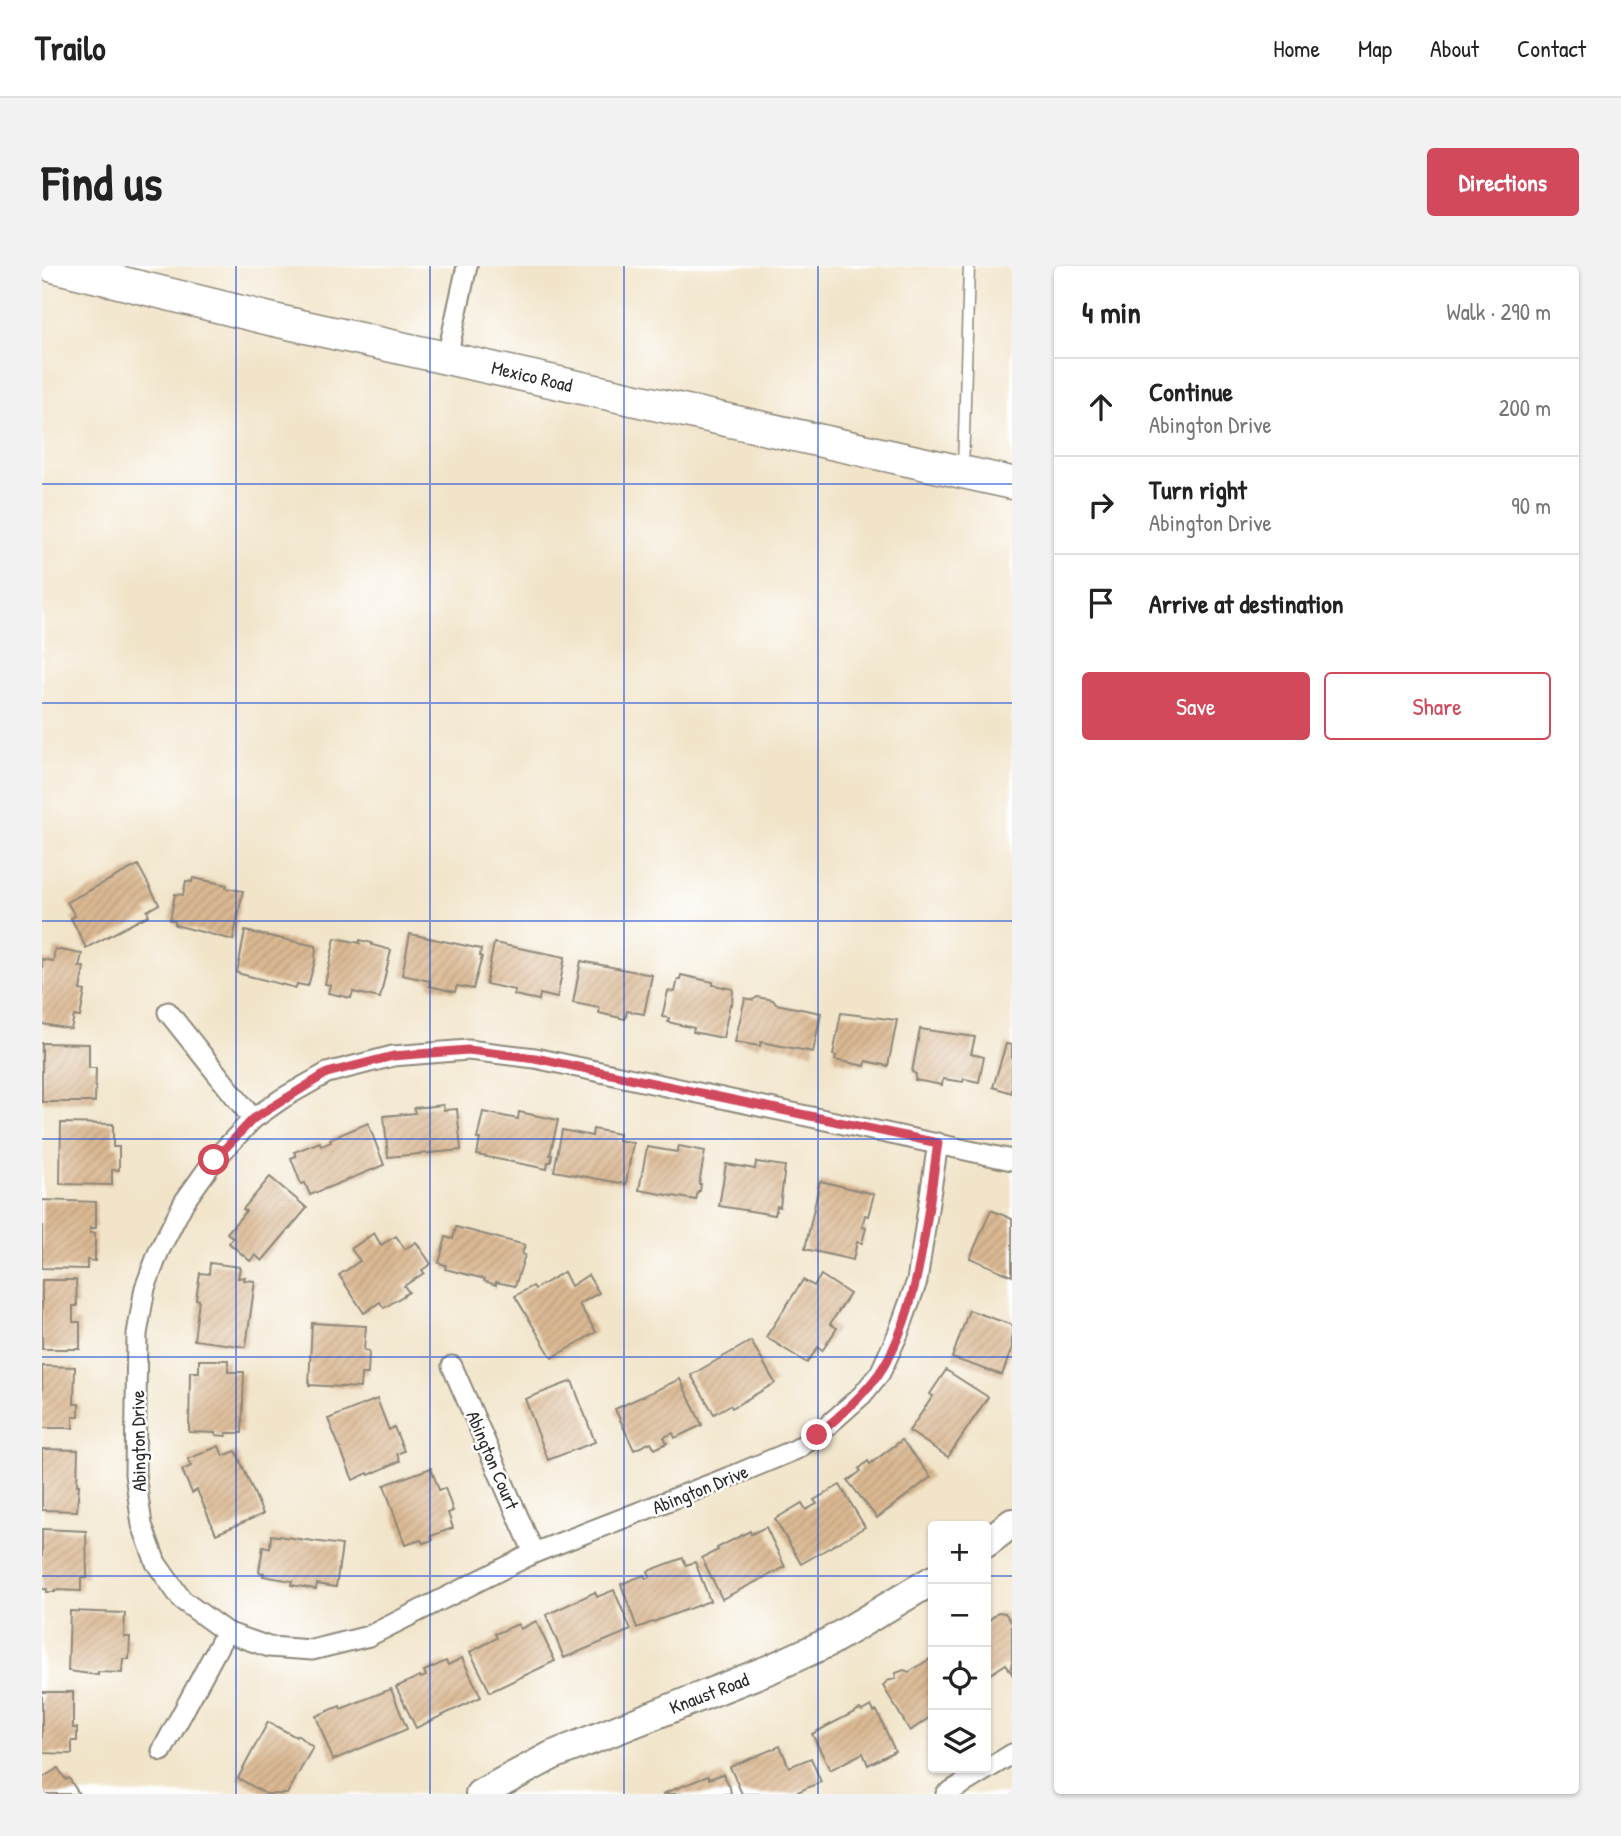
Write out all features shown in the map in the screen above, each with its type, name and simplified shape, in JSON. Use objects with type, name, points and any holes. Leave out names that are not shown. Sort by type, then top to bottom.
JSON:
[{"type":"main road","name":"Mexico Road","points":[[53,266],[97,272],[274,320],[1012,483]]},
{"type":"main road","points":[[991,1539],[1012,1523]]},
{"type":"main road","name":"Knaust Road","points":[[480,1794],[553,1755],[770,1669],[817,1647],[928,1583]]},
{"type":"street","points":[[447,357],[467,266]]},
{"type":"street","points":[[167,1012],[253,1119]]},
{"type":"street","name":"Abington Drive","points":[[938,1143],[917,1281],[898,1334],[880,1373],[862,1395],[842,1415],[797,1449],[737,1475],[534,1553],[369,1636],[312,1650],[269,1647],[226,1632],[182,1600],[156,1563],[142,1525],[135,1475],[137,1334],[145,1288],[159,1251],[184,1202],[214,1160],[253,1119],[327,1073],[393,1056],[468,1050],[535,1058],[938,1143],[1012,1160]]},
{"type":"street","name":"Abington Court","points":[[452,1366],[534,1553]]},
{"type":"street","points":[[162,1751],[226,1632]]},
{"type":"street","points":[[946,1794],[1012,1754]]},
{"type":"lane","points":[[963,473],[969,266]]},
{"type":"building","points":[[138,865],[159,904],[147,911],[149,915],[86,948],[71,918],[75,916],[67,902]]},
{"type":"building","points":[[193,878],[243,891],[233,940],[175,925],[175,921],[170,920],[175,894],[183,895],[186,881],[192,882]]},
{"type":"building","points":[[245,931],[316,946],[308,986],[297,984],[296,988],[237,973]]},
{"type":"building","points":[[410,934],[481,949],[482,957],[473,989],[457,986],[455,992],[429,986],[430,981],[402,975]]},
{"type":"building","points":[[335,938],[360,943],[360,940],[391,950],[380,998],[353,992],[351,998],[328,993],[330,985],[325,984]]},
{"type":"building","points":[[494,943],[565,957],[557,998],[540,994],[539,1000],[514,995],[515,990],[486,984]]},
{"type":"building","points":[[55,949],[82,954],[79,967],[84,967],[80,990],[85,991],[80,1017],[74,1016],[71,1029],[42,1024],[42,959],[53,961]]},
{"type":"building","points":[[581,961],[652,975],[644,1014],[627,1011],[625,1019],[599,1013],[600,1008],[573,1003]]},
{"type":"building","points":[[681,975],[733,989],[732,1005],[730,1004],[723,1038],[693,1032],[694,1028],[668,1022],[669,1018],[662,1017],[668,991],[675,992]]},
{"type":"building","points":[[757,997],[773,1000],[776,1004],[821,1013],[813,1052],[761,1042],[760,1046],[735,1042],[745,998],[753,1000]]},
{"type":"building","points":[[841,1013],[897,1020],[888,1066],[866,1061],[865,1066],[835,1060],[836,1056],[833,1055]]},
{"type":"building","points":[[920,1029],[975,1037],[971,1054],[984,1057],[979,1082],[943,1079],[942,1085],[915,1080],[916,1074],[912,1072]]},
{"type":"building","points":[[42,1043],[89,1044],[89,1068],[96,1068],[95,1102],[42,1102]]},
{"type":"building","points":[[1006,1044],[1012,1045],[1012,1093],[993,1087]]},
{"type":"building","points":[[443,1105],[444,1110],[457,1109],[461,1150],[388,1157],[384,1116],[415,1113],[414,1108]]},
{"type":"building","points":[[483,1112],[518,1119],[519,1112],[558,1120],[550,1155],[551,1162],[548,1162],[547,1169],[477,1155],[480,1139],[477,1139]]},
{"type":"building","points":[[61,1123],[113,1124],[113,1147],[119,1147],[119,1170],[112,1170],[112,1185],[60,1184]]},
{"type":"building","points":[[368,1123],[384,1165],[310,1195],[305,1183],[301,1184],[291,1158],[296,1156],[294,1152],[320,1142],[321,1146],[331,1142],[330,1139]]},
{"type":"building","points":[[593,1129],[619,1134],[618,1140],[633,1143],[626,1184],[554,1171],[562,1130],[592,1136]]},
{"type":"building","points":[[679,1146],[705,1151],[700,1191],[696,1200],[639,1190],[647,1147],[677,1152]]},
{"type":"building","points":[[756,1162],[785,1166],[780,1207],[777,1206],[775,1215],[719,1206],[726,1164],[755,1169]]},
{"type":"building","points":[[270,1177],[307,1208],[262,1261],[255,1255],[250,1261],[229,1243],[233,1238],[227,1233]]},
{"type":"building","points":[[820,1181],[874,1194],[862,1227],[866,1228],[862,1243],[857,1242],[853,1260],[805,1249]]},
{"type":"building","points":[[42,1200],[96,1202],[96,1228],[90,1228],[90,1233],[95,1233],[95,1261],[87,1260],[87,1269],[42,1268]]},
{"type":"building","points":[[991,1210],[1012,1219],[1012,1276],[970,1258]]},
{"type":"building","points":[[456,1227],[525,1245],[522,1254],[525,1255],[515,1286],[496,1282],[496,1285],[484,1281],[485,1279],[445,1269],[446,1265],[439,1263],[446,1237],[453,1239]]},
{"type":"building","points":[[374,1233],[381,1245],[396,1236],[405,1249],[416,1242],[431,1264],[422,1270],[424,1273],[404,1286],[409,1292],[384,1308],[380,1302],[364,1313],[339,1275],[360,1261],[351,1249]]},
{"type":"building","points":[[210,1263],[240,1267],[238,1278],[245,1277],[244,1280],[255,1281],[246,1347],[194,1340],[200,1273],[209,1274]]},
{"type":"building","points":[[564,1272],[571,1286],[588,1275],[599,1293],[579,1304],[596,1332],[552,1358],[515,1296],[533,1286],[535,1289]]},
{"type":"building","points":[[821,1275],[850,1294],[830,1324],[837,1328],[822,1351],[818,1347],[807,1363],[766,1337],[803,1280],[814,1286]]},
{"type":"building","points":[[42,1280],[76,1280],[77,1306],[73,1306],[73,1322],[80,1322],[80,1349],[42,1349]]},
{"type":"building","points":[[969,1310],[1012,1325],[1012,1348],[1002,1375],[952,1358]]},
{"type":"building","points":[[312,1323],[366,1326],[364,1350],[369,1351],[368,1374],[361,1374],[360,1388],[309,1385]]},
{"type":"building","points":[[751,1341],[775,1383],[732,1408],[730,1405],[714,1414],[691,1375]]},
{"type":"building","points":[[199,1360],[228,1360],[228,1372],[244,1372],[242,1433],[226,1433],[226,1436],[189,1432],[190,1372],[199,1372]]},
{"type":"building","points":[[42,1366],[75,1367],[74,1404],[79,1404],[79,1417],[73,1417],[73,1428],[42,1428]]},
{"type":"building","points":[[946,1370],[988,1397],[948,1457],[909,1431],[933,1396],[930,1394]]},
{"type":"building","points":[[680,1379],[702,1425],[675,1438],[673,1433],[664,1437],[667,1443],[655,1449],[651,1442],[634,1450],[615,1409]]},
{"type":"building","points":[[572,1381],[595,1442],[548,1460],[525,1399]]},
{"type":"building","points":[[377,1399],[389,1430],[394,1427],[404,1451],[397,1454],[400,1461],[353,1480],[328,1419]]},
{"type":"building","points":[[902,1440],[931,1477],[877,1518],[848,1481],[861,1471],[859,1469],[868,1461],[870,1464]]},
{"type":"building","points":[[219,1446],[223,1456],[236,1451],[263,1514],[216,1534],[197,1490],[192,1493],[182,1470],[191,1466],[188,1459]]},
{"type":"building","points":[[42,1449],[78,1450],[77,1511],[42,1510]]},
{"type":"building","points":[[431,1468],[439,1490],[445,1488],[453,1511],[448,1513],[453,1528],[431,1536],[433,1540],[423,1543],[421,1540],[405,1545],[384,1485]]},
{"type":"building","points":[[840,1485],[865,1527],[801,1564],[775,1519],[802,1503],[806,1510],[817,1504],[814,1500]]},
{"type":"building","points":[[766,1527],[785,1567],[722,1599],[702,1558],[750,1531],[751,1534]]},
{"type":"building","points":[[42,1529],[86,1531],[87,1578],[81,1578],[81,1591],[46,1592],[47,1589],[42,1589]]},
{"type":"building","points":[[271,1535],[342,1545],[336,1587],[317,1584],[316,1589],[263,1576],[264,1573],[259,1572],[263,1546],[270,1548]]},
{"type":"building","points":[[683,1558],[686,1565],[695,1562],[710,1601],[637,1628],[621,1584],[644,1575],[646,1579],[650,1577],[648,1571]]},
{"type":"building","points":[[614,1590],[631,1630],[564,1658],[546,1615],[595,1592],[597,1597]]},
{"type":"building","points":[[70,1611],[125,1613],[124,1637],[130,1637],[129,1659],[123,1659],[122,1673],[98,1672],[98,1675],[68,1671]]},
{"type":"building","points":[[998,1612],[1005,1613],[1012,1623],[1012,1674],[1006,1664],[991,1674],[991,1618]]},
{"type":"building","points":[[536,1621],[555,1661],[490,1692],[470,1652],[497,1638],[495,1634],[518,1624],[520,1629]]},
{"type":"building","points":[[462,1658],[481,1697],[416,1728],[396,1687],[426,1676],[424,1671],[446,1661],[448,1665]]},
{"type":"building","points":[[928,1660],[928,1718],[910,1731],[883,1686],[887,1681],[895,1679],[896,1673],[904,1670],[909,1672]]},
{"type":"building","points":[[391,1689],[407,1729],[333,1760],[316,1716]]},
{"type":"building","points":[[42,1692],[73,1692],[73,1728],[77,1728],[77,1741],[72,1741],[72,1754],[42,1753]]},
{"type":"building","points":[[871,1706],[874,1712],[877,1711],[895,1751],[868,1765],[863,1753],[830,1770],[812,1734]]},
{"type":"building","points":[[268,1722],[296,1737],[297,1735],[313,1747],[287,1794],[266,1794],[238,1778]]},
{"type":"building","points":[[780,1746],[789,1767],[811,1758],[821,1782],[793,1794],[742,1794],[730,1767]]},
{"type":"building","points":[[58,1768],[66,1780],[69,1778],[79,1794],[42,1794],[42,1778]]},
{"type":"building","points":[[723,1774],[731,1794],[662,1794],[708,1776],[709,1779]]},
{"type":"route","points":[[214,1160],[253,1119],[327,1073],[393,1056],[468,1050],[535,1058],[938,1143],[917,1281],[898,1334],[880,1373],[842,1415],[817,1435]]}]
